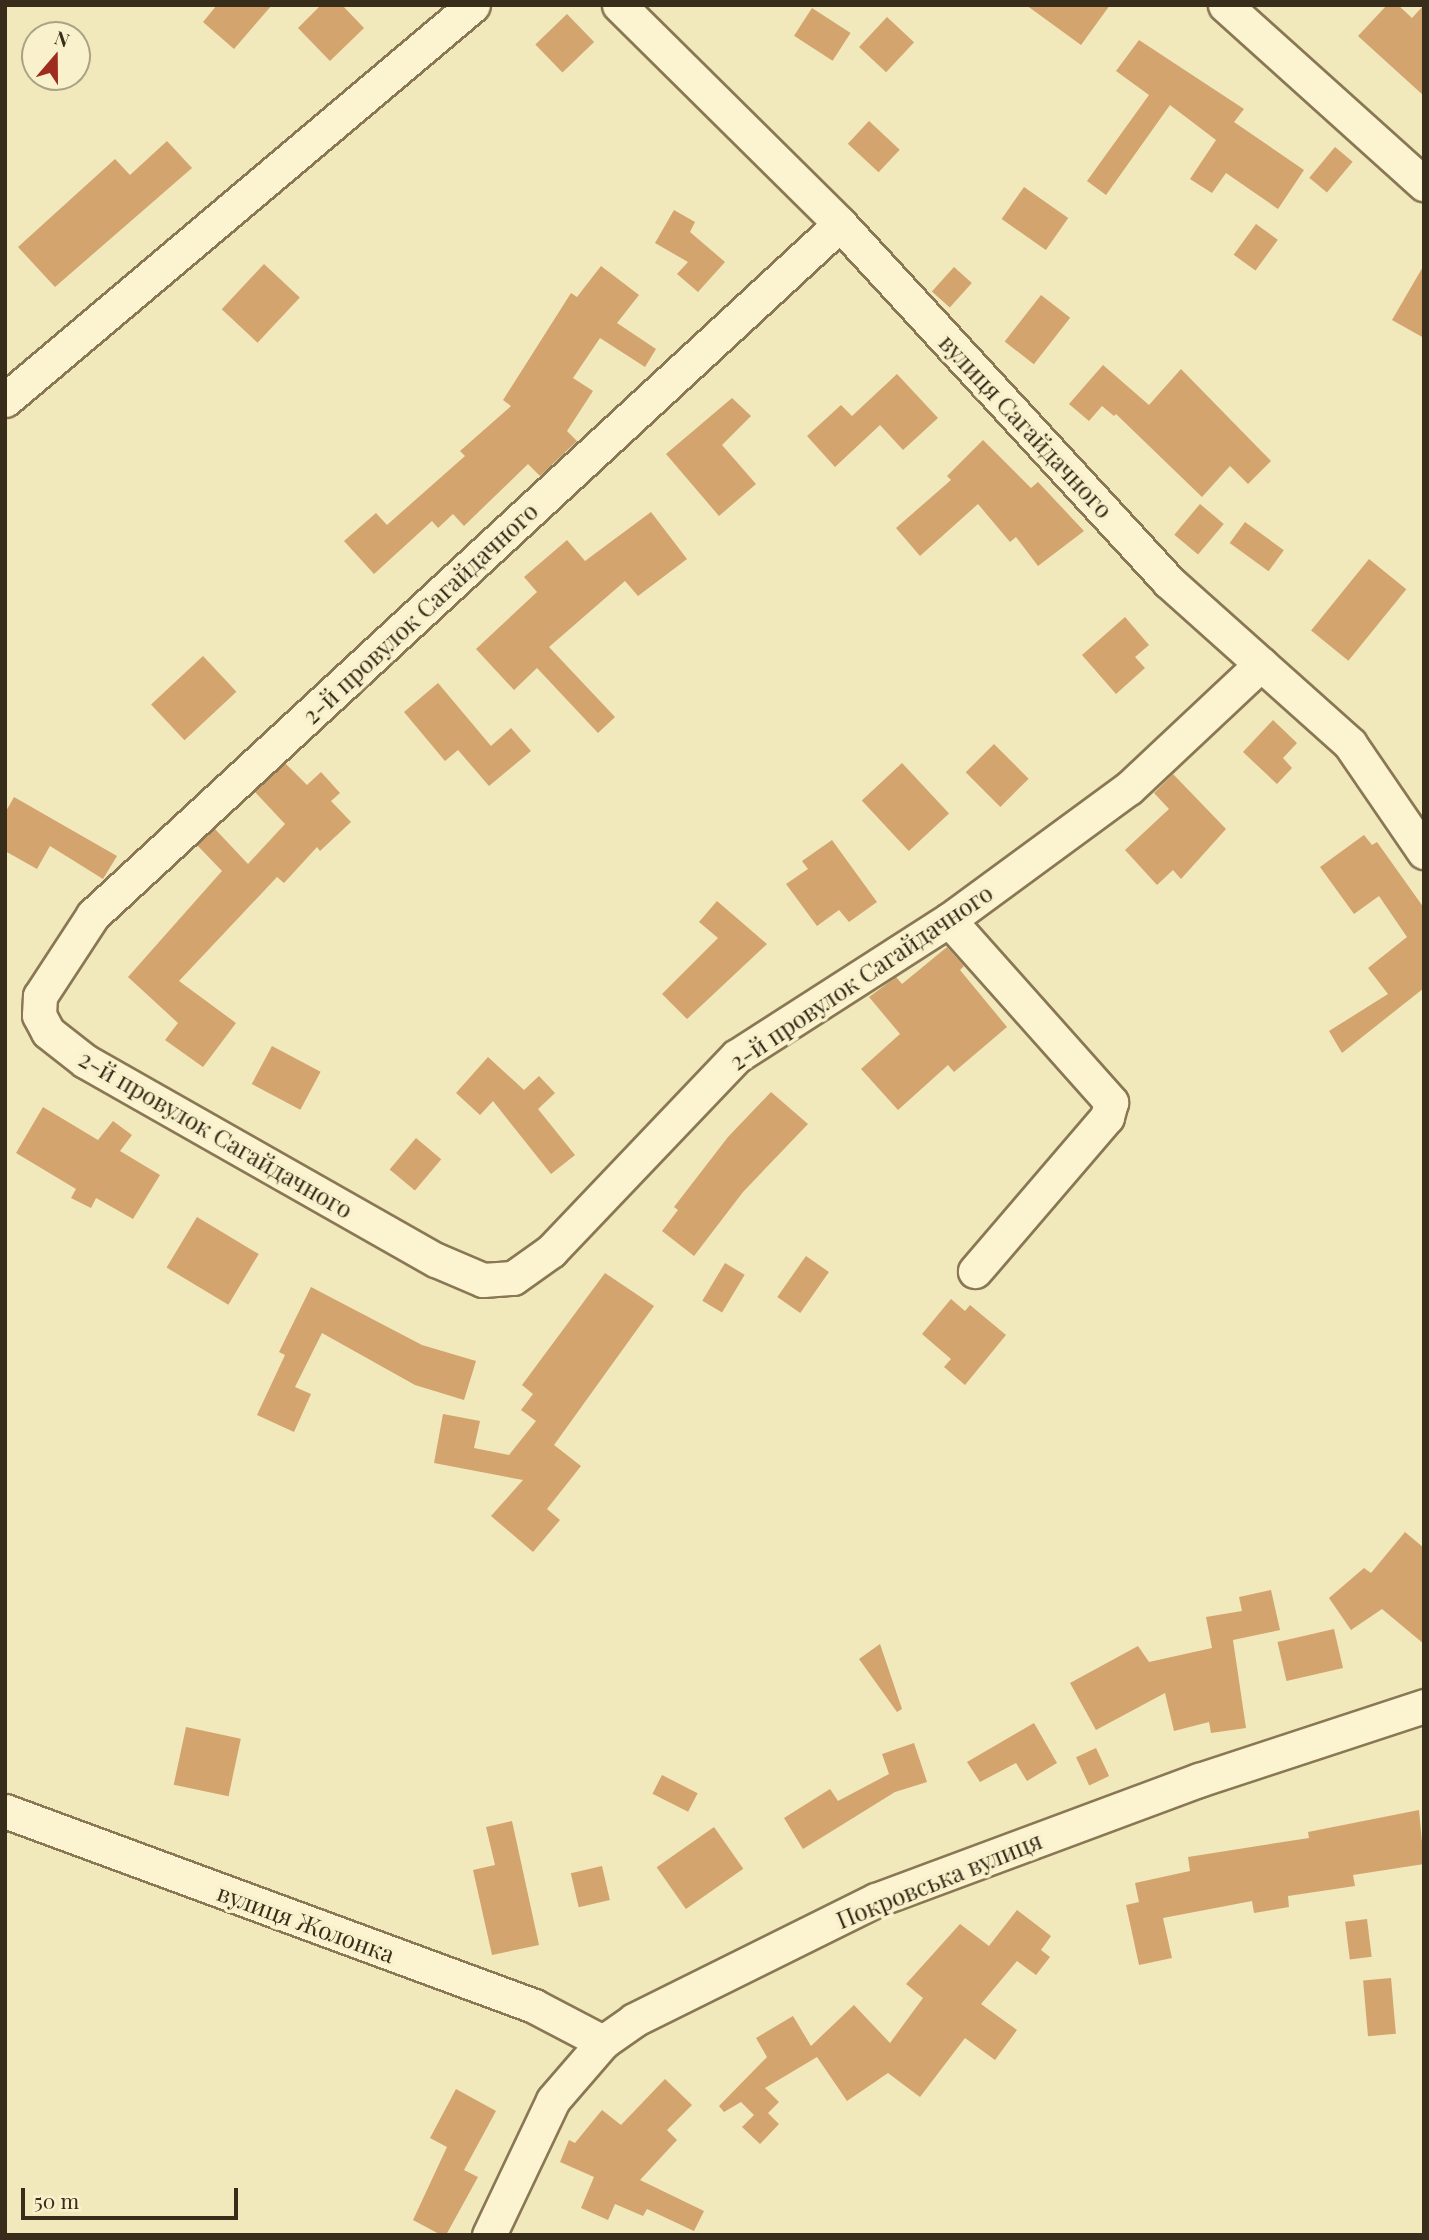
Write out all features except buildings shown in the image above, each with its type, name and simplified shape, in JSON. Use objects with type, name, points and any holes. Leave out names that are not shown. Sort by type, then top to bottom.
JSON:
[{"type":"street","points":[[5,400],[473,5]]},
{"type":"street","name":"вулиця Сагайдачного","points":[[619,5],[840,224],[1168,581],[1350,744],[1424,852]]},
{"type":"street","points":[[1225,5],[1424,184]]},
{"type":"street","name":"2-й провулок Сагайдачного","points":[[840,224],[93,915],[40,996],[39,1016],[48,1032],[85,1062],[436,1260],[483,1280],[513,1278],[551,1251],[737,1056],[948,920],[1129,788],[1261,664]]},
{"type":"street","points":[[948,920],[1111,1102],[1107,1117],[975,1271]]},
{"type":"street","name":"Покровська вулиця","points":[[489,2235],[553,2100],[603,2042],[634,2020],[876,1900],[1199,1780],[1424,1706]]},
{"type":"street","name":"вулиця Жолонка","points":[[5,1811],[534,2006],[603,2042]]}]
